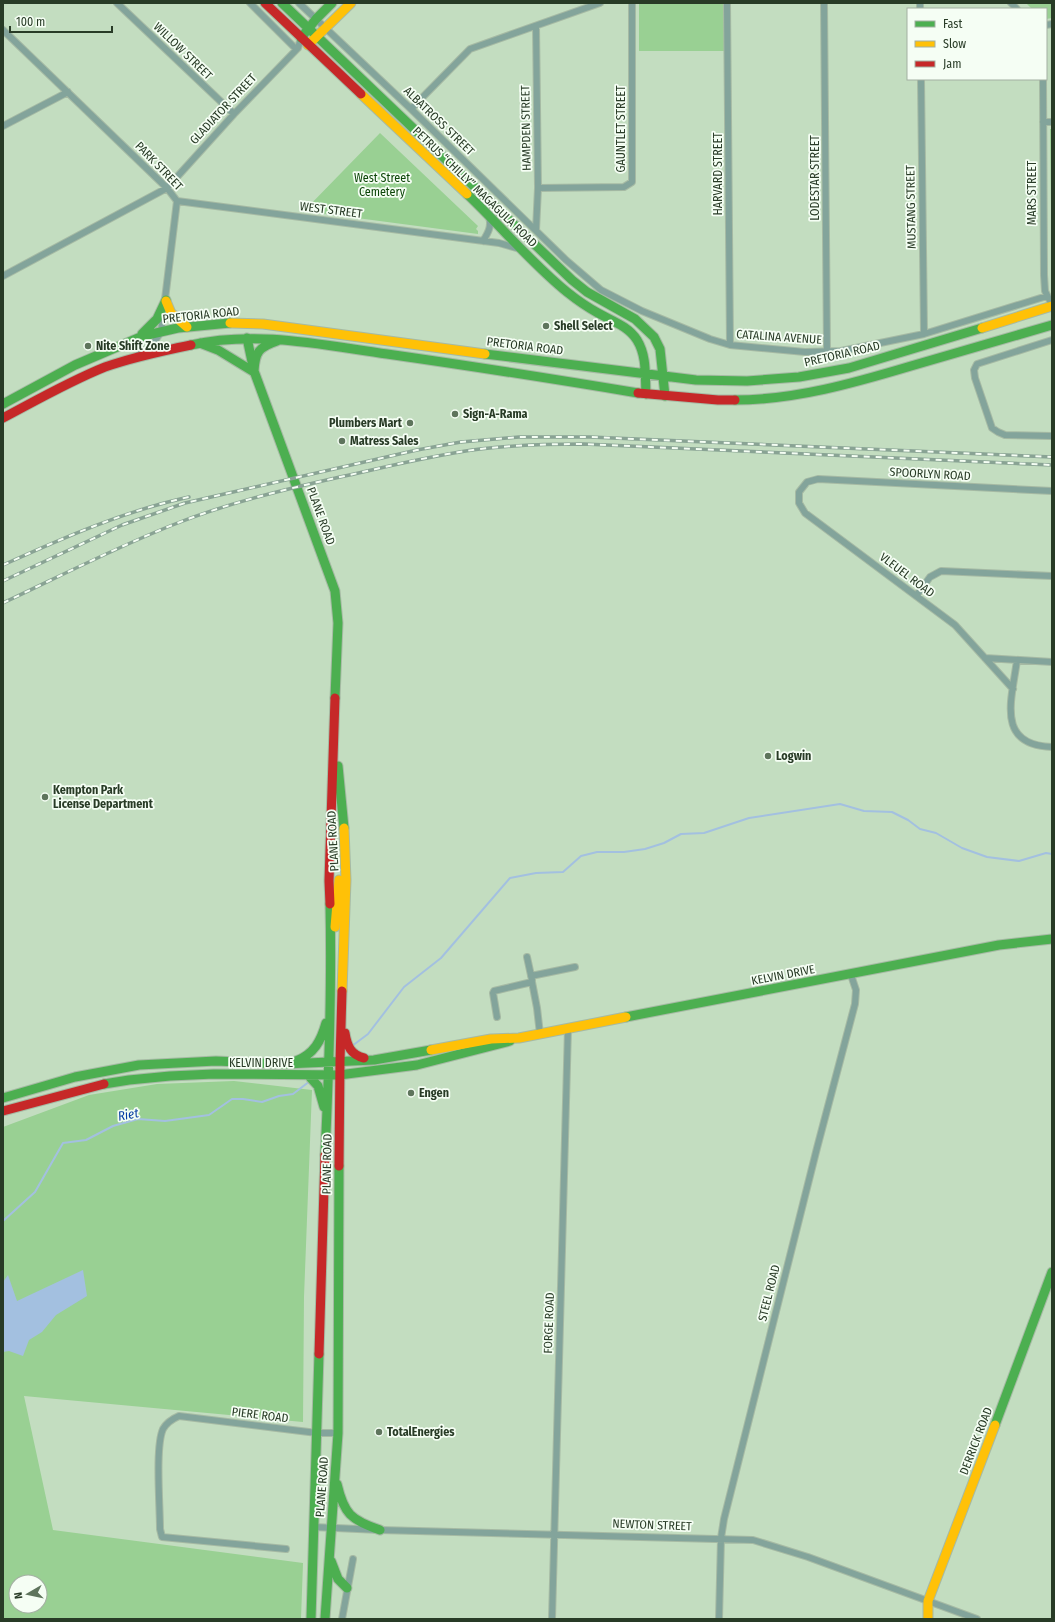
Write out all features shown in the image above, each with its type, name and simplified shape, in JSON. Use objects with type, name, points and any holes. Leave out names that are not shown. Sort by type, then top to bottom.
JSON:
[{"type":"main road","name":"PETRUS “CHILLY” MAGAGULA ROAD","points":[[265,3],[488,214],[523,250],[567,291],[584,305],[623,326],[631,333],[637,340],[642,350],[646,394]]},
{"type":"main road","name":"PETRUS “CHILLY” MAGAGULA ROAD","points":[[282,3],[572,280],[587,292],[635,319],[650,331],[660,348],[663,377]]},
{"type":"main road","name":"GLADIATOR STREET","points":[[301,38],[308,28],[332,3]]},
{"type":"main road","name":"GLADIATOR STREET","points":[[308,44],[326,29],[351,3]]},
{"type":"main road","points":[[166,301],[171,315],[187,327]]},
{"type":"main road","points":[[135,339],[156,321],[166,301]]},
{"type":"main road","name":"PRETORIA ROAD","points":[[3,404],[100,353],[135,339],[187,327],[218,324],[243,322],[263,324],[645,373],[663,377],[705,381],[751,381],[812,375],[850,368],[1052,305]]},
{"type":"main road","points":[[218,324],[234,330],[247,338]]},
{"type":"main road","points":[[247,338],[252,329],[263,324]]},
{"type":"main road","points":[[3,418],[68,383],[106,367],[136,356],[197,342],[247,338],[281,340],[493,369],[646,394],[718,400],[752,400],[812,392],[900,371],[1052,325]]},
{"type":"main road","name":"PLANE ROAD","points":[[247,338],[254,371],[335,591],[338,623],[329,881],[331,956],[328,1120],[324,1181],[311,1619]]},
{"type":"main road","points":[[197,342],[218,350],[254,371],[255,356],[257,352],[269,343],[281,340]]},
{"type":"main road","points":[[627,371],[638,362],[642,350]]},
{"type":"main road","points":[[493,369],[498,355]]},
{"type":"main road","points":[[663,377],[664,396]]},
{"type":"main road","name":"PLANE ROAD","points":[[325,1619],[338,1433],[340,1061],[346,880],[344,813],[338,763],[336,709]]},
{"type":"main road","points":[[331,956],[338,907],[339,880]]},
{"type":"main road","name":"KELVIN DRIVE","points":[[3,1111],[95,1086],[129,1080],[192,1075],[340,1075],[417,1065],[495,1046],[519,1038],[568,1028],[851,975],[999,945],[1052,939]]},
{"type":"main road","points":[[285,1064],[310,1055],[318,1046],[323,1034],[330,1005]]},
{"type":"main road","points":[[342,1018],[346,1040],[350,1051],[360,1057],[374,1060]]},
{"type":"main road","name":"KELVIN DRIVE","points":[[3,1098],[75,1077],[139,1066],[216,1061],[285,1064],[374,1060],[491,1039],[519,1038]]},
{"type":"main road","points":[[308,1075],[318,1086],[328,1120]]},
{"type":"main road","name":"DERRICK ROAD","points":[[928,1619],[928,1601],[1052,1272]]},
{"type":"main road","points":[[335,1473],[344,1507],[350,1517],[357,1522],[380,1530]]},
{"type":"main road","points":[[329,1552],[336,1574],[347,1588]]},
{"type":"street","name":"WILLOW STREET","points":[[117,3],[234,114]]},
{"type":"street","points":[[250,3],[297,49]]},
{"type":"street","points":[[299,3],[316,19]]},
{"type":"street","points":[[411,109],[470,49],[600,3]]},
{"type":"street","name":"GAUNTLET STREET","points":[[538,188],[624,187],[632,182],[632,3]]},
{"type":"street","name":"HARVARD STREET","points":[[727,3],[730,345]]},
{"type":"street","name":"LODESTAR STREET","points":[[824,3],[827,352]]},
{"type":"street","name":"ALBATROSS STREET","points":[[316,19],[536,230]]},
{"type":"street","name":"HAMPDEN STREET","points":[[536,26],[538,188],[536,230]]},
{"type":"street","name":"PARK STREET","points":[[3,30],[167,188],[177,202],[161,332],[152,345],[136,356]]},
{"type":"street","name":"GLADIATOR STREET","points":[[297,49],[301,38]]},
{"type":"street","name":"GLADIATOR STREET","points":[[167,188],[234,114],[297,49],[308,44]]},
{"type":"street","name":"MUSTANG STREET","points":[[921,80],[924,334]]},
{"type":"street","name":"MARS STREET","points":[[1043,80],[1044,275],[1048,296],[1052,305]]},
{"type":"street","points":[[3,126],[68,92]]},
{"type":"street","points":[[1043,122],[1052,122]]},
{"type":"street","points":[[3,276],[167,188]]},
{"type":"street","name":"WEST STREET","points":[[177,202],[499,243],[523,250]]},
{"type":"street","points":[[483,241],[490,227],[488,214]]},
{"type":"street","name":"CATALINA AVENUE","points":[[536,230],[566,260],[601,290],[654,316],[710,339],[730,345],[805,352],[827,352],[853,349],[924,334],[1048,296]]},
{"type":"street","points":[[1052,340],[977,364],[974,370],[975,378],[992,428],[1005,435],[1052,436]]},
{"type":"street","name":"SPOORLYN ROAD","points":[[807,482],[824,479],[1052,491]]},
{"type":"street","name":"VLEUEL ROAD","points":[[807,482],[800,488],[798,496],[800,506],[805,513],[955,625],[1013,689]]},
{"type":"street","points":[[916,596],[930,577],[941,571],[1052,576]]},
{"type":"street","points":[[985,658],[1052,662]]},
{"type":"street","points":[[1017,660],[1010,714],[1013,728],[1030,744],[1038,747],[1052,747]]},
{"type":"street","points":[[527,957],[537,1008],[540,1034]]},
{"type":"street","points":[[498,1017],[493,993],[494,991],[575,967]]},
{"type":"street","name":"STEEL ROAD","points":[[719,1619],[721,1538],[724,1519],[855,1004],[856,990],[851,975]]},
{"type":"street","name":"FORGE ROAD","points":[[552,1619],[568,1028]]},
{"type":"street","name":"PIERE ROAD","points":[[286,1549],[162,1537],[160,1529],[159,1465],[161,1437],[168,1422],[180,1416],[317,1433],[338,1433]]},
{"type":"street","name":"NEWTON STREET","points":[[313,1527],[753,1540],[808,1557],[977,1619]]},
{"type":"street","points":[[342,1619],[353,1559]]},
{"type":"green space","points":[[639,3],[725,3],[725,51],[639,51]]},
{"type":"green space","points":[[1026,3],[1052,3],[1052,18],[1047,19],[1047,8],[1031,8]]},
{"type":"green space","points":[[1050,129],[1052,129],[1052,292]]},
{"type":"green space","name":"West Street Cemetery","points":[[380,133],[478,226],[476,229],[478,234],[304,211]]},
{"type":"green space","points":[[234,1081],[312,1090],[304,1297],[303,1422],[24,1396],[53,1530],[303,1563],[301,1619],[3,1619],[3,1127],[89,1095],[157,1084]]},
{"type":"water","points":[[83,1270],[87,1296],[56,1315],[42,1332],[29,1340],[23,1356],[9,1351],[3,1352],[3,1282],[8,1275],[17,1301]]},
{"type":"waterway","points":[[352,1046],[368,1034],[404,987],[441,958],[510,878],[536,873],[563,872],[581,856],[597,852],[624,852],[645,849],[664,843],[681,834],[704,833],[749,818],[840,804],[864,811],[892,812],[908,820],[920,829],[936,833],[962,848],[987,857],[1019,861],[1046,853],[1052,854]]},
{"type":"waterway","name":"Riet","points":[[3,1221],[35,1192],[63,1143],[86,1140],[113,1126],[138,1119],[165,1121],[209,1115],[232,1099],[262,1102],[279,1096],[293,1094],[310,1081]]},
{"type":"railway","points":[[3,581],[122,525],[185,503],[417,450],[461,442],[519,437],[590,437],[1052,457]]},
{"type":"railway","points":[[3,603],[128,544],[190,518],[211,511],[275,492],[318,482],[427,458],[480,449],[532,445],[584,444],[1052,465]]},
{"type":"railway","points":[[3,565],[94,526],[141,510],[189,497]]},
{"type":"traffic: fast","points":[[282,3],[572,280],[587,292],[635,319],[654,337],[660,349],[665,396]]},
{"type":"traffic: fast","points":[[301,38],[316,19],[332,3]]},
{"type":"traffic: fast","points":[[467,194],[554,281],[582,303],[619,324],[633,335],[640,346],[644,359],[646,394]]},
{"type":"traffic: fast","points":[[142,334],[157,319],[166,300]]},
{"type":"traffic: fast","points":[[3,404],[75,365],[143,336],[178,328],[230,323]]},
{"type":"traffic: fast","points":[[735,400],[802,394],[846,384],[1052,325]]},
{"type":"traffic: fast","points":[[485,354],[696,380],[747,381],[799,377],[849,368],[982,328]]},
{"type":"traffic: fast","points":[[247,338],[254,371],[335,591],[338,623],[335,698]]},
{"type":"traffic: fast","points":[[191,345],[240,339],[289,340],[450,363],[638,393]]},
{"type":"traffic: fast","points":[[254,371],[255,359],[259,351],[277,341]]},
{"type":"traffic: fast","points":[[200,343],[218,350],[254,372]]},
{"type":"traffic: fast","points":[[338,766],[344,828]]},
{"type":"traffic: fast","points":[[325,1155],[330,1030],[330,904]]},
{"type":"traffic: fast","points":[[626,1017],[999,945],[1052,939]]},
{"type":"traffic: fast","points":[[296,1061],[308,1055],[316,1046],[322,1036],[326,1023]]},
{"type":"traffic: fast","points":[[104,1084],[170,1076],[214,1074],[339,1075],[417,1065],[510,1041]]},
{"type":"traffic: fast","points":[[3,1098],[75,1077],[139,1065],[216,1061],[285,1064],[374,1060],[431,1050]]},
{"type":"traffic: fast","points":[[308,1075],[318,1086],[324,1107]]},
{"type":"traffic: fast","points":[[325,1619],[338,1433],[339,1166]]},
{"type":"traffic: fast","points":[[995,1425],[1052,1272]]},
{"type":"traffic: fast","points":[[311,1619],[319,1354]]},
{"type":"traffic: fast","points":[[337,1484],[346,1509],[350,1514],[362,1523],[380,1530]]},
{"type":"traffic: fast","points":[[331,1561],[338,1579],[347,1588]]},
{"type":"traffic: slow","points":[[308,45],[351,3]]},
{"type":"traffic: slow","points":[[361,94],[467,194]]},
{"type":"traffic: slow","points":[[166,301],[171,313],[187,327]]},
{"type":"traffic: slow","points":[[982,328],[1052,306]]},
{"type":"traffic: slow","points":[[230,323],[263,324],[485,354]]},
{"type":"traffic: slow","points":[[342,991],[346,880],[344,828]]},
{"type":"traffic: slow","points":[[335,927],[339,880]]},
{"type":"traffic: slow","points":[[431,1050],[491,1039],[519,1038],[626,1017]]},
{"type":"traffic: slow","points":[[928,1619],[928,1601],[995,1425]]},
{"type":"traffic: jam","points":[[265,3],[361,94]]},
{"type":"traffic: jam","points":[[3,418],[92,372],[137,357],[191,345]]},
{"type":"traffic: jam","points":[[638,393],[718,400],[735,400]]},
{"type":"traffic: jam","points":[[330,904],[329,881],[335,698]]},
{"type":"traffic: jam","points":[[339,1166],[342,991]]},
{"type":"traffic: jam","points":[[345,1033],[350,1049],[356,1055],[364,1058]]},
{"type":"traffic: jam","points":[[3,1111],[104,1084]]},
{"type":"traffic: jam","points":[[319,1354],[325,1155]]},
{"type":"place","name":"Shell Select","points":[[546,326]]},
{"type":"place","name":"Nite Shift Zone","points":[[88,346]]},
{"type":"place","name":"Sign-A-Rama","points":[[455,414]]},
{"type":"place","name":"Plumbers Mart","points":[[410,423]]},
{"type":"place","name":"Matress Sales","points":[[342,441]]},
{"type":"place","name":"Logwin","points":[[768,756]]},
{"type":"place","name":"Kempton Park License Department","points":[[45,797]]},
{"type":"place","name":"Engen","points":[[411,1093]]},
{"type":"place","name":"TotalEnergies","points":[[379,1432]]}]
